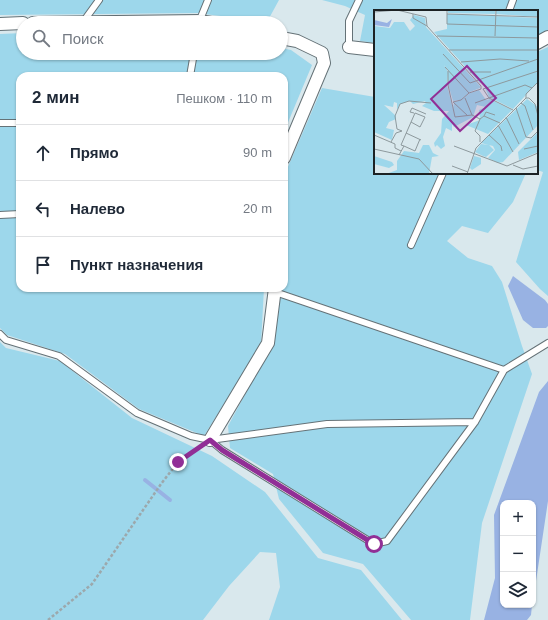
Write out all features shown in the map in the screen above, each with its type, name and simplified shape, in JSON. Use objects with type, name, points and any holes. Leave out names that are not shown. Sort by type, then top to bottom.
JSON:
[{"type":"street","points":[[0,24],[16,23]]},
{"type":"street","points":[[538,43],[548,38]]},
{"type":"street","points":[[288,39],[297,41],[322,53],[324,63],[288,148]]},
{"type":"street","points":[[349,47],[374,50]]},
{"type":"street","points":[[210,440],[268,343],[275,292]]},
{"type":"lane","points":[[87,16],[99,0]]},
{"type":"lane","points":[[204,16],[208,0]]},
{"type":"lane","points":[[349,47],[349,21],[359,0]]},
{"type":"lane","points":[[509,10],[513,0]]},
{"type":"lane","points":[[191,72],[193,60]]},
{"type":"lane","points":[[0,123],[16,123]]},
{"type":"lane","points":[[411,245],[443,174]]},
{"type":"lane","points":[[0,215],[16,214]]},
{"type":"lane","points":[[281,292],[504,370]]},
{"type":"lane","points":[[0,334],[6,340],[59,356],[137,413],[191,436],[210,440],[327,424],[476,422]]},
{"type":"lane","points":[[210,440],[222,450],[374,544],[387,540],[476,422],[504,370],[548,343]]},
{"type":"path","points":[[48,620],[92,584],[151,497],[178,462],[210,440]]},
{"type":"shaded area","points":[[0,0],[279,0],[270,16],[220,16],[197,13],[0,15]]},
{"type":"shaded area","points":[[322,0],[548,0],[548,30],[538,35],[538,10],[374,10],[374,43],[360,41],[365,15],[345,6]]},
{"type":"shaded area","points":[[16,33],[16,60],[288,60],[288,49],[312,65],[288,122],[288,72],[16,72],[16,292],[264,292],[261,344],[204,436],[139,409],[65,354],[7,335],[0,328],[0,34]]},
{"type":"shaded area","points":[[548,47],[548,296],[516,262],[543,172],[538,170],[538,52]]},
{"type":"shaded area","points":[[322,88],[374,97],[374,174],[526,174],[513,202],[488,233],[462,226],[447,241],[468,258],[492,266],[502,282],[532,374],[482,523],[470,620],[411,620],[363,564],[323,553],[279,499],[273,474],[230,448],[228,426],[271,346],[280,292],[288,292],[288,167]]},
{"type":"shaded area","points":[[513,276],[545,300],[548,304],[548,326],[546,328],[533,328],[523,320],[508,286]]},
{"type":"shaded area","points":[[0,342],[6,348],[60,361],[132,418],[212,456],[265,492],[318,558],[361,570],[402,620],[269,620],[280,587],[276,553],[260,552],[229,586],[203,620],[0,620]]},
{"type":"shaded area","points":[[548,381],[548,501],[536,581],[536,500],[500,500],[500,608],[532,608],[531,615],[527,620],[484,620],[495,578],[494,515],[539,392]]},
{"type":"waterway","points":[[145,480],[170,500]]},
{"type":"route","points":[[178,462],[210,440],[222,450],[374,544]]}]
